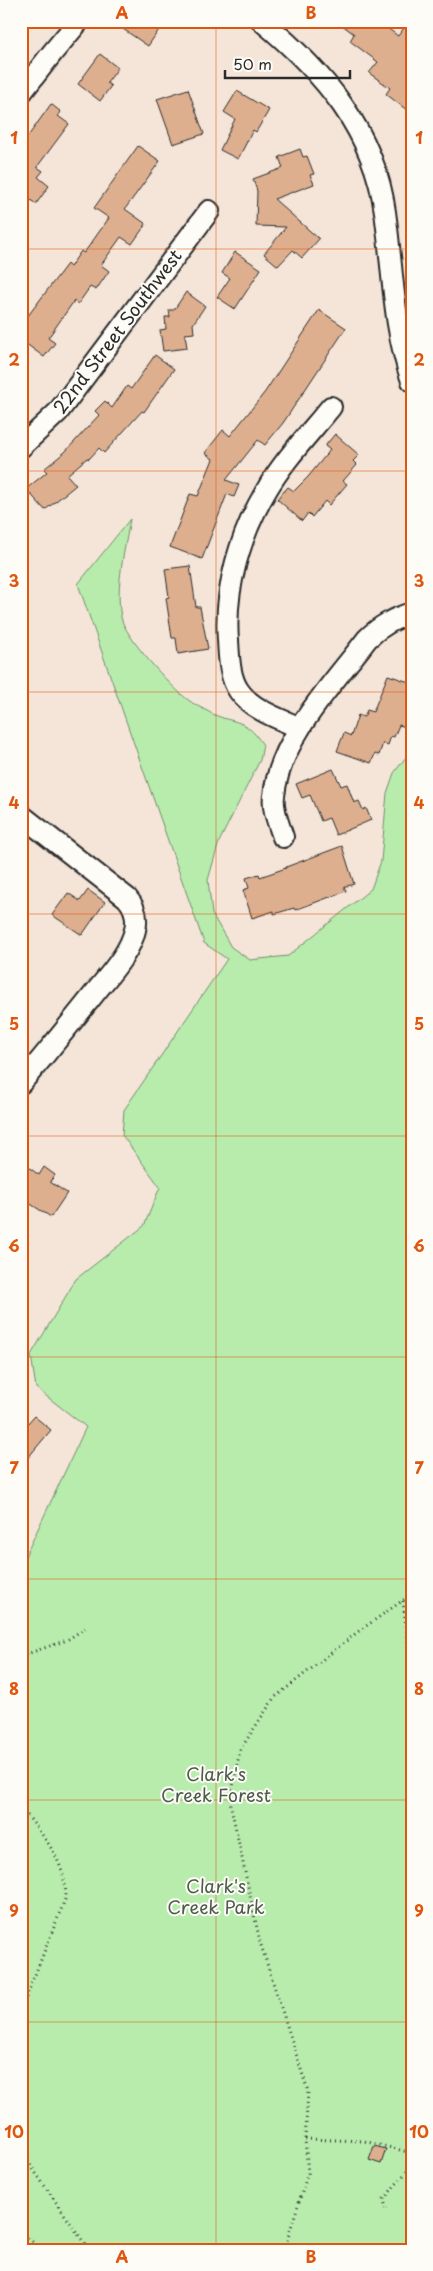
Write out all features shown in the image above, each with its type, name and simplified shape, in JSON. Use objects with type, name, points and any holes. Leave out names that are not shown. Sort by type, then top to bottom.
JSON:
[{"type":"street","points":[[21,93],[52,52],[79,21]]},
{"type":"street","points":[[262,21],[306,59],[342,102],[370,156],[385,210],[398,325],[404,360],[412,381]]},
{"type":"street","name":"22nd Street Southwest","points":[[21,447],[50,422],[63,406],[209,211]]},
{"type":"street","points":[[300,728],[272,716],[252,703],[239,691],[229,657],[228,605],[233,573],[254,513],[266,489],[331,407]]},
{"type":"street","points":[[283,837],[273,797],[278,773],[300,728],[377,629],[412,613]]},
{"type":"street","points":[[21,815],[127,898],[132,904],[136,916],[133,938],[120,960],[21,1083]]},
{"type":"path","points":[[284,2250],[308,2173],[305,2139],[308,2091],[260,1942],[230,1802],[240,1750],[274,1698],[359,1631],[412,1594]]},
{"type":"path","points":[[404,1601],[412,1677]]},
{"type":"path","points":[[21,1656],[67,1640],[85,1628]]},
{"type":"path","points":[[21,1807],[57,1855],[66,1880],[66,1897],[21,2010]]},
{"type":"path","points":[[305,2139],[364,2141],[412,2153]]},
{"type":"path","points":[[21,2147],[31,2166],[88,2250]]},
{"type":"path","points":[[386,2209],[384,2199],[412,2165]]},
{"type":"path","points":[[21,2231],[41,2250]]},
{"type":"green space","name":"Clark's Creek Forest","points":[[130,519],[121,568],[119,605],[121,617],[130,636],[149,661],[180,693],[207,711],[243,725],[256,735],[263,745],[260,760],[219,842],[208,880],[212,914],[231,947],[250,960],[288,956],[371,889],[381,861],[387,793],[394,773],[412,749],[412,2250],[21,2250],[21,1565],[86,1427],[36,1388],[31,1355],[76,1279],[144,1226],[160,1187],[122,1135],[124,1110],[227,959],[204,943],[78,584]]},
{"type":"building","points":[[128,21],[165,21],[148,46],[123,29]]},
{"type":"building","points":[[337,21],[378,21],[398,36],[409,21],[412,21],[412,114],[386,94],[390,88],[369,73],[378,62],[350,41],[354,34]]},
{"type":"building","points":[[100,54],[118,68],[107,83],[111,86],[100,101],[78,84]]},
{"type":"building","points":[[188,89],[204,134],[173,144],[157,99]]},
{"type":"building","points":[[237,91],[269,110],[256,132],[253,130],[238,159],[220,150],[235,119],[224,112]]},
{"type":"building","points":[[51,104],[61,112],[58,116],[69,124],[37,167],[43,171],[38,177],[49,186],[36,204],[21,193],[21,146]]},
{"type":"building","points":[[138,146],[160,161],[125,209],[146,224],[132,244],[121,237],[101,265],[109,271],[96,290],[90,287],[78,304],[74,301],[48,338],[55,343],[44,357],[21,340],[21,325],[67,264],[70,267],[81,251],[84,253],[109,218],[94,208]]},
{"type":"building","points":[[300,149],[303,157],[307,156],[314,174],[310,175],[314,184],[274,199],[319,239],[302,258],[293,250],[278,266],[264,254],[286,227],[256,226],[257,191],[253,179],[283,168],[279,157]]},
{"type":"building","points":[[235,252],[261,269],[235,309],[217,297],[230,278],[222,273]]},
{"type":"building","points":[[186,292],[205,306],[193,324],[194,333],[185,334],[187,348],[163,351],[160,330],[166,329],[165,317],[170,317],[169,310],[174,310]]},
{"type":"building","points":[[319,310],[346,328],[283,423],[265,445],[258,440],[226,480],[239,485],[234,497],[227,494],[202,559],[170,547],[190,494],[198,496],[213,459],[205,453],[223,430],[230,436],[265,392]]},
{"type":"building","points":[[155,355],[174,369],[144,412],[142,411],[104,453],[99,448],[89,459],[87,458],[67,475],[76,485],[45,510],[26,489],[47,472],[44,469],[65,452],[99,415],[95,411],[105,401],[112,408],[127,386],[131,389]]},
{"type":"building","points":[[335,434],[359,455],[353,461],[357,465],[343,481],[347,484],[329,505],[325,501],[312,517],[308,513],[302,521],[277,499],[288,487],[294,491],[308,477],[330,450],[325,446]]},
{"type":"building","points":[[190,566],[196,607],[200,607],[208,649],[178,654],[176,638],[172,638],[166,598],[169,597],[165,569]]},
{"type":"building","points":[[388,675],[412,683],[412,729],[399,725],[394,737],[391,736],[388,745],[383,743],[379,755],[375,754],[371,763],[337,751],[344,733],[351,736],[358,715],[364,717],[367,710],[373,712]]},
{"type":"building","points":[[333,769],[341,786],[347,784],[354,803],[359,801],[363,810],[366,808],[371,820],[336,835],[329,818],[321,821],[310,795],[302,798],[296,784]]},
{"type":"building","points":[[342,846],[354,884],[344,887],[346,891],[295,910],[294,908],[274,914],[274,911],[252,918],[243,890],[249,888],[246,878],[259,874],[260,877]]},
{"type":"building","points":[[88,890],[105,902],[82,935],[52,915],[68,893],[80,901]]},
{"type":"building","points":[[27,1166],[39,1175],[44,1167],[55,1175],[50,1182],[67,1193],[51,1217],[21,1198],[21,1175]]},
{"type":"building","points":[[34,1416],[51,1430],[21,1466],[21,1431]]},
{"type":"building","points":[[374,2146],[386,2149],[381,2164],[369,2160]]},
{"type":"park label","name":"Clark's Creek Park","points":[[216,1897]]}]
